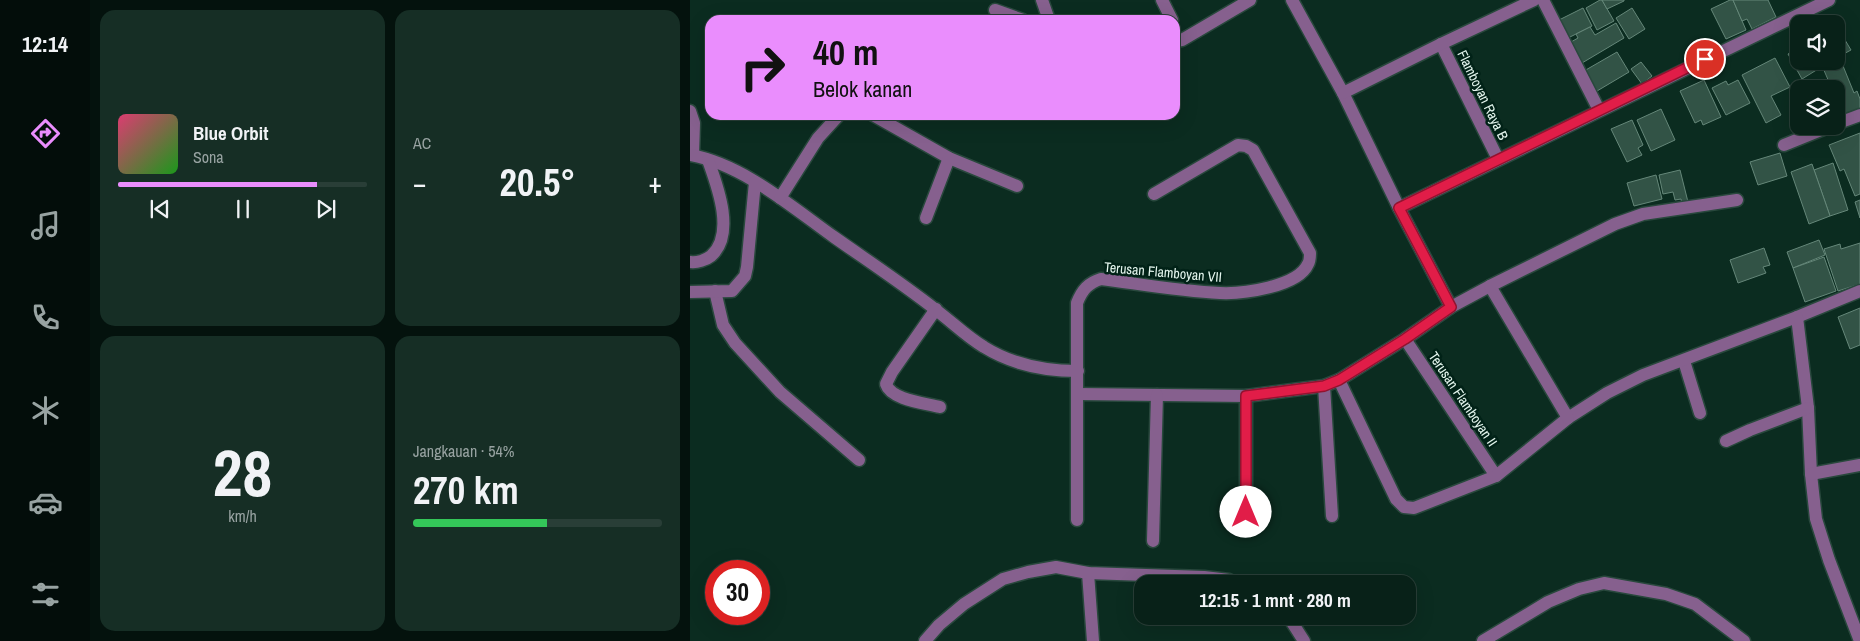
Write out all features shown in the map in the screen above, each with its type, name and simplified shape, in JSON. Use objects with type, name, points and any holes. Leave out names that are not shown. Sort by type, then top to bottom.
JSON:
[{"type":"street","points":[[1042,0],[1047,15]]},
{"type":"street","points":[[1162,0],[1170,15]]},
{"type":"street","points":[[1180,39],[1250,0]]},
{"type":"street","points":[[1292,0],[1343,93],[1399,208],[1451,307]]},
{"type":"street","points":[[1343,93],[1534,0]]},
{"type":"street","points":[[1543,0],[1599,110]]},
{"type":"street","points":[[1399,208],[1829,0]]},
{"type":"street","points":[[995,10],[1008,15]]},
{"type":"street","name":"Flamboyan Raya B","points":[[1441,44],[1498,159]]},
{"type":"street","points":[[690,111],[694,123],[692,155],[727,167],[780,198],[936,309],[983,347],[1032,368],[1052,371],[1078,371]]},
{"type":"street","points":[[1845,121],[1860,115]]},
{"type":"street","points":[[780,198],[818,138],[834,120]]},
{"type":"street","points":[[883,120],[949,158],[1017,186]]},
{"type":"street","points":[[1784,145],[1809,135]]},
{"type":"street","name":"Terusan Flamboyan VII","points":[[1077,520],[1077,303],[1080,294],[1092,282],[1101,279],[1222,293],[1259,290],[1283,284],[1298,276],[1308,265],[1310,253],[1253,150],[1246,146],[1238,145],[1154,194]]},
{"type":"street","points":[[926,218],[949,158]]},
{"type":"street","points":[[690,262],[708,259],[717,251],[724,231],[719,190],[708,160]]},
{"type":"street","points":[[690,292],[732,291],[740,285],[745,276],[755,182]]},
{"type":"street","points":[[1078,394],[1246,396],[1324,386],[1339,380],[1405,339],[1451,307],[1615,224],[1643,214],[1737,200]]},
{"type":"street","points":[[1490,286],[1568,418]]},
{"type":"street","points":[[715,291],[723,325],[735,343],[780,392],[859,460]]},
{"type":"street","points":[[1339,380],[1396,500],[1404,507],[1414,508],[1496,476],[1568,418],[1607,393],[1643,375],[1684,361],[1860,291]]},
{"type":"street","points":[[936,309],[892,372],[886,384],[896,396],[940,407]]},
{"type":"street","points":[[1797,316],[1808,408],[1811,474],[1819,527],[1829,560],[1860,641]]},
{"type":"street","name":"Terusan Flamboyan II","points":[[1405,339],[1496,476]]},
{"type":"street","points":[[1684,361],[1700,413]]},
{"type":"street","points":[[1324,386],[1332,516]]},
{"type":"street","points":[[1153,541],[1157,395]]},
{"type":"street","points":[[1246,396],[1246,512]]},
{"type":"street","points":[[1726,441],[1808,408]]},
{"type":"street","points":[[1811,474],[1860,464]]},
{"type":"street","points":[[926,641],[939,625],[964,604],[1003,579],[1056,567],[1088,573],[1146,575]]},
{"type":"street","points":[[1088,573],[1093,641]]},
{"type":"street","points":[[1483,641],[1548,602],[1579,588],[1604,584],[1666,594],[1695,604],[1744,641]]},
{"type":"street","points":[[1294,625],[1304,641]]},
{"type":"building","points":[[1602,0],[1614,21],[1597,30],[1586,8]]},
{"type":"building","points":[[1602,0],[1624,0],[1624,1],[1607,9]]},
{"type":"building","points":[[1733,0],[1746,30],[1726,39],[1711,9]]},
{"type":"building","points":[[1733,0],[1768,0],[1776,17],[1752,29],[1747,19],[1742,21]]},
{"type":"building","points":[[1583,8],[1592,26],[1568,38],[1559,20]]},
{"type":"building","points":[[1632,8],[1645,29],[1629,39],[1616,18]]},
{"type":"building","points":[[1616,23],[1624,38],[1582,63],[1571,42],[1578,38],[1576,34],[1590,27],[1595,35]]},
{"type":"building","points":[[1845,40],[1851,50],[1845,53]]},
{"type":"building","points":[[1617,52],[1629,72],[1597,91],[1584,71]]},
{"type":"building","points":[[1775,58],[1790,87],[1771,96],[1781,115],[1766,123],[1742,75]]},
{"type":"building","points":[[1641,62],[1652,76],[1642,84],[1631,69]]},
{"type":"building","points":[[1797,70],[1816,70],[1802,79]]},
{"type":"building","points":[[1824,70],[1845,70],[1854,93],[1857,91],[1860,99],[1860,113],[1845,119],[1845,80],[1828,80]]},
{"type":"building","points":[[1704,80],[1721,117],[1703,125],[1701,120],[1695,123],[1680,91]]},
{"type":"building","points":[[1738,80],[1750,103],[1726,115],[1712,88],[1726,81],[1728,85]]},
{"type":"building","points":[[1661,109],[1675,140],[1651,151],[1637,120]]},
{"type":"building","points":[[1632,120],[1643,145],[1638,148],[1642,155],[1627,162],[1611,129]]},
{"type":"building","points":[[1860,133],[1860,194],[1855,196],[1844,169],[1840,171],[1829,145]]},
{"type":"building","points":[[1780,153],[1787,176],[1758,185],[1750,162]]},
{"type":"building","points":[[1833,163],[1848,210],[1830,216],[1814,170]]},
{"type":"building","points":[[1812,164],[1830,216],[1809,224],[1791,172]]},
{"type":"building","points":[[1680,170],[1688,202],[1682,204],[1681,199],[1675,200],[1673,192],[1663,194],[1659,175]]},
{"type":"building","points":[[1656,175],[1662,199],[1634,206],[1627,183]]},
{"type":"building","points":[[1860,200],[1860,218],[1855,202]]},
{"type":"building","points":[[1819,240],[1825,255],[1793,268],[1787,252]]},
{"type":"building","points":[[1860,243],[1860,284],[1838,291],[1824,249],[1840,244],[1841,249]]},
{"type":"building","points":[[1764,248],[1770,265],[1763,267],[1766,273],[1738,283],[1730,260]]},
{"type":"building","points":[[1824,257],[1836,291],[1805,302],[1793,268]]},
{"type":"building","points":[[1860,308],[1860,345],[1850,349],[1838,317]]},
{"type":"route","points":[[1246,512],[1246,396],[1324,386],[1339,380],[1405,339],[1451,307],[1399,208],[1705,59]]}]
